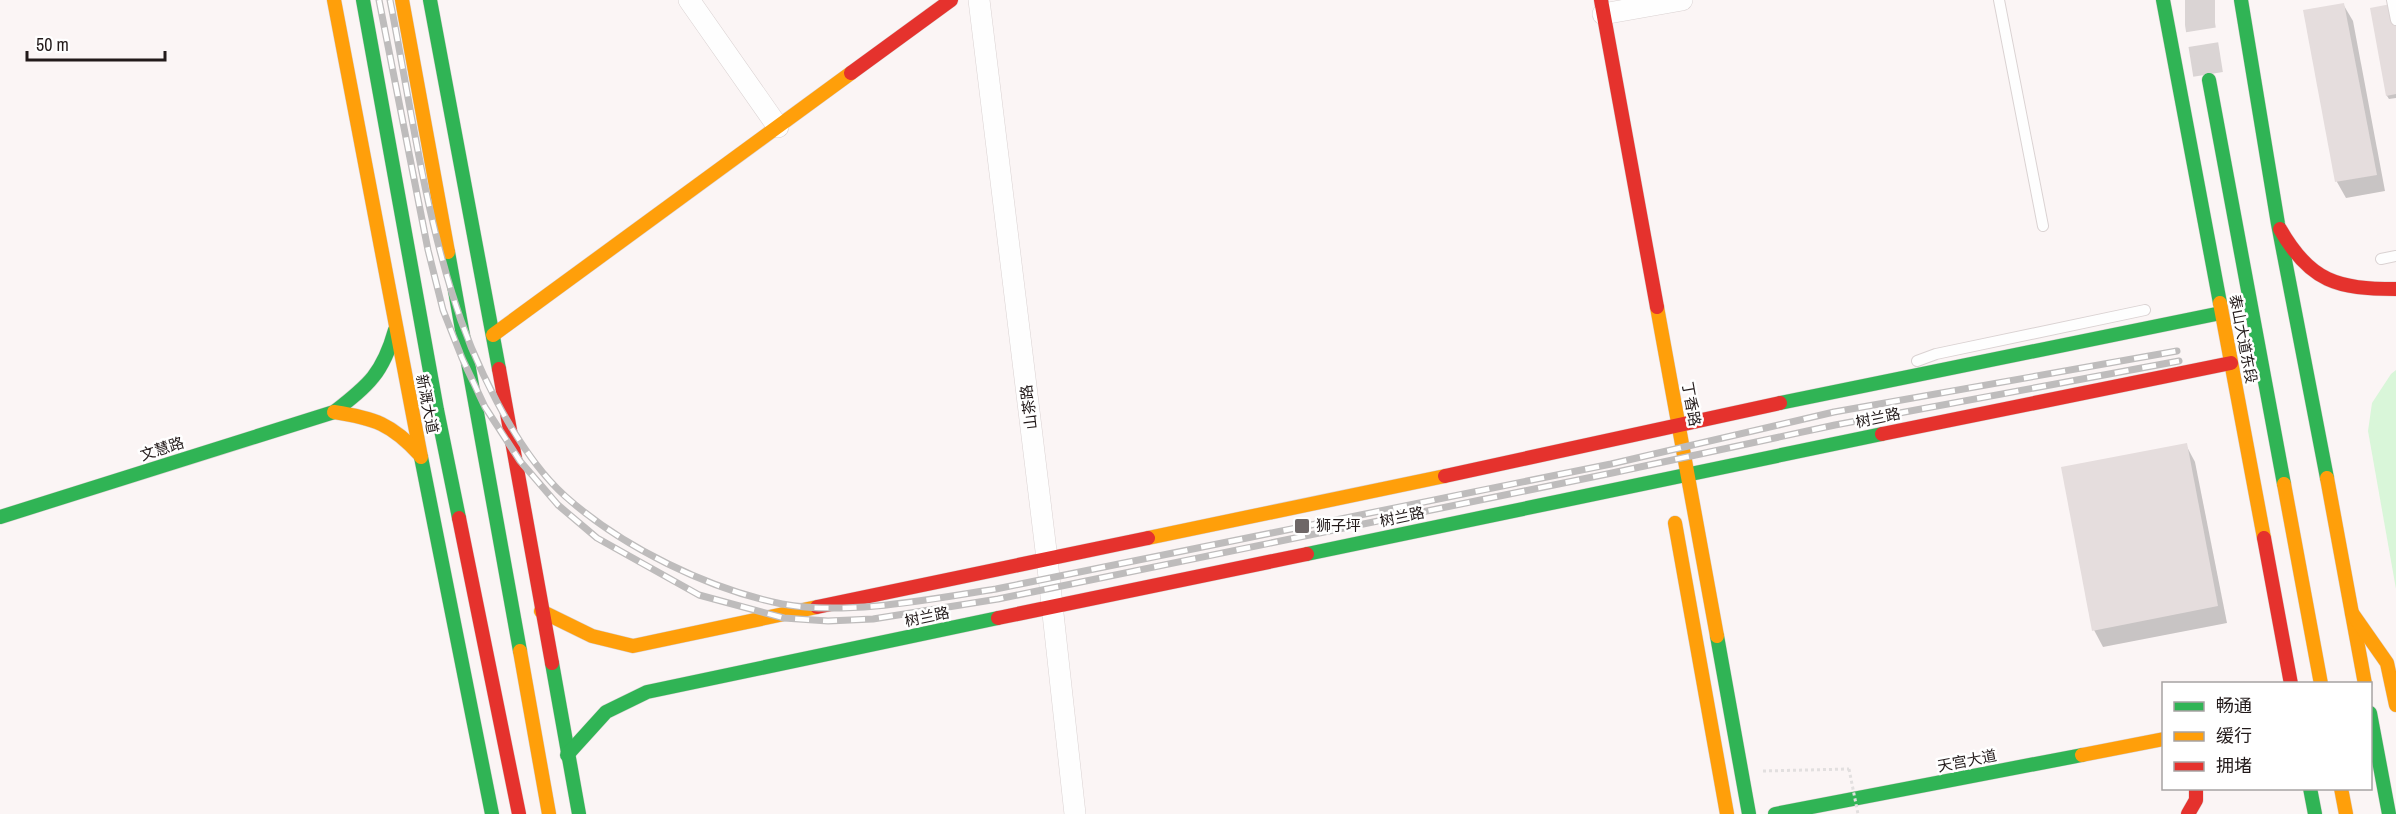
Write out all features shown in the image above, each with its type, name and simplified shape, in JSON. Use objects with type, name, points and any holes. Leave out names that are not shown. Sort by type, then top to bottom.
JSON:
[{"type":"street","name":"新溉大道","points":[[334,0],[420,455],[492,814]]},
{"type":"street","name":"新溉大道","points":[[363,0],[437,410],[519,814]]},
{"type":"street","points":[[402,0],[549,814]]},
{"type":"street","points":[[430,0],[579,814]]},
{"type":"street","points":[[689,0],[778,127]]},
{"type":"street","points":[[493,335],[951,0]]},
{"type":"street","name":"山茶路","points":[[979,0],[1053,607],[1075,814]]},
{"type":"street","points":[[1602,7],[1682,0]]},
{"type":"street","name":"泰山大道东段","points":[[2163,0],[2291,682]]},
{"type":"street","points":[[2241,0],[2278,224],[2365,682]]},
{"type":"street","name":"丁香路","points":[[1602,7],[1749,814]]},
{"type":"street","points":[[2209,80],[2321,682]]},
{"type":"street","points":[[2278,224],[2287,243],[2310,270],[2347,285],[2396,289]]},
{"type":"street","points":[[541,611],[592,636],[633,646],[1678,427],[1814,395],[2221,313]]},
{"type":"street","points":[[334,412],[378,375],[389,357],[396,329]]},
{"type":"street","name":"树兰路","points":[[567,755],[606,712],[647,692],[1667,478],[2231,363]]},
{"type":"street","points":[[334,412],[368,417],[388,424],[403,435],[420,455]]},
{"type":"street","name":"文慧路","points":[[0,517],[334,412]]},
{"type":"street","points":[[2280,627],[2286,499]]},
{"type":"street","points":[[1673,512],[1727,814]]},
{"type":"street","points":[[2352,613],[2387,663],[2396,705]]},
{"type":"street","points":[[2372,724],[2389,814]]},
{"type":"street","name":"天宫大道","points":[[1775,814],[2157,741]]},
{"type":"street","points":[[2188,814],[2196,800],[2196,790]]},
{"type":"street","points":[[2310,790],[2315,814]]},
{"type":"street","points":[[2341,790],[2346,814]]},
{"type":"lane","points":[[1999,0],[2043,226]]},
{"type":"lane","points":[[2392,0],[2396,21]]},
{"type":"lane","points":[[2381,260],[2396,256]]},
{"type":"lane","points":[[1903,365],[1936,354],[2145,310]]},
{"type":"lane","points":[[1814,395],[1892,369]]},
{"type":"path","points":[[1741,771],[1849,769],[1858,814]]},
{"type":"green space","points":[[2396,370],[2396,589],[2368,431],[2372,403]]},
{"type":"building","points":[[2344,3],[2377,175],[2335,182],[2303,10]]},
{"type":"building","points":[[2396,3],[2396,94],[2386,96],[2370,8]]},
{"type":"building","points":[[2187,443],[2218,606],[2092,631],[2061,467]]},
{"type":"tunnel","points":[[2200,0],[2200,24],[2209,80]]},
{"type":"railway","points":[[379,0],[428,250],[443,310],[485,407],[520,461],[558,505],[597,538],[699,595],[784,618],[828,621],[873,619],[998,599],[1835,425],[2179,361]]},
{"type":"railway","points":[[390,0],[425,185],[442,258],[460,318],[471,345],[512,429],[547,477],[565,496],[588,515],[639,549],[696,577],[725,588],[782,604],[833,608],[861,607],[996,589],[1611,464],[1834,412],[2177,351]]},
{"type":"traffic: fast","points":[[363,0],[437,410],[459,518]]},
{"type":"traffic: fast","points":[[430,0],[499,369]]},
{"type":"traffic: fast","points":[[2163,0],[2220,303]]},
{"type":"traffic: fast","points":[[2241,0],[2278,224],[2327,478]]},
{"type":"traffic: fast","points":[[2209,80],[2284,484]]},
{"type":"traffic: fast","points":[[448,252],[520,651]]},
{"type":"traffic: fast","points":[[1780,403],[2221,313]]},
{"type":"traffic: fast","points":[[0,517],[334,412],[366,386],[380,368],[395,330]]},
{"type":"traffic: fast","points":[[1307,554],[1882,434]]},
{"type":"traffic: fast","points":[[421,457],[492,814]]},
{"type":"traffic: fast","points":[[567,755],[606,712],[647,692],[998,618]]},
{"type":"traffic: fast","points":[[1717,636],[1749,814]]},
{"type":"traffic: fast","points":[[552,663],[579,814]]},
{"type":"traffic: fast","points":[[2372,724],[2389,814]]},
{"type":"traffic: fast","points":[[1775,814],[2082,755]]},
{"type":"traffic: fast","points":[[2310,790],[2315,814]]},
{"type":"traffic: slow","points":[[334,0],[421,457]]},
{"type":"traffic: slow","points":[[402,0],[448,252]]},
{"type":"traffic: slow","points":[[493,335],[851,73]]},
{"type":"traffic: slow","points":[[2220,303],[2264,538]]},
{"type":"traffic: slow","points":[[1657,307],[1717,636]]},
{"type":"traffic: slow","points":[[334,412],[382,424],[410,444],[420,455]]},
{"type":"traffic: slow","points":[[1148,538],[1445,476]]},
{"type":"traffic: slow","points":[[2327,478],[2365,682]]},
{"type":"traffic: slow","points":[[2284,484],[2321,682]]},
{"type":"traffic: slow","points":[[1675,523],[1727,814]]},
{"type":"traffic: slow","points":[[541,611],[592,636],[633,646],[817,607]]},
{"type":"traffic: slow","points":[[2352,613],[2387,663],[2396,705]]},
{"type":"traffic: slow","points":[[520,651],[549,814]]},
{"type":"traffic: slow","points":[[2082,755],[2162,739]]},
{"type":"traffic: slow","points":[[2341,790],[2346,814]]},
{"type":"traffic: jam","points":[[851,73],[951,0]]},
{"type":"traffic: jam","points":[[1601,0],[1657,307]]},
{"type":"traffic: jam","points":[[2280,229],[2303,261],[2328,279],[2358,287],[2396,289]]},
{"type":"traffic: jam","points":[[1882,434],[2231,363]]},
{"type":"traffic: jam","points":[[499,369],[552,663]]},
{"type":"traffic: jam","points":[[1445,476],[1780,403]]},
{"type":"traffic: jam","points":[[459,518],[519,814]]},
{"type":"traffic: jam","points":[[817,607],[1148,538]]},
{"type":"traffic: jam","points":[[2264,538],[2291,682]]},
{"type":"traffic: jam","points":[[998,618],[1307,554]]},
{"type":"traffic: jam","points":[[2188,814],[2196,800],[2196,790]]},
{"type":"place","name":"狮子坪","points":[[1302,526]]}]
